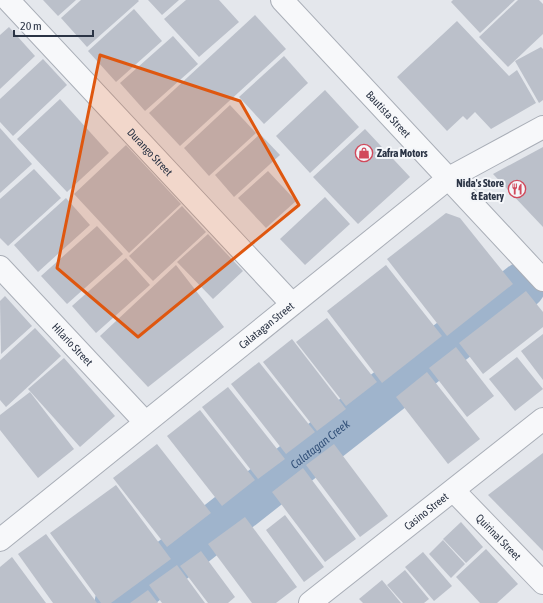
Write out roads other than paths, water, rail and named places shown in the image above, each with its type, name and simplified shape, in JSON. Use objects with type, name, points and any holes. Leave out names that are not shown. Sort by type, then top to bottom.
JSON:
[{"type":"street","name":"Durango Street","points":[[8,0],[292,304]]},
{"type":"street","name":"Bautista Street","points":[[282,0],[543,280]]},
{"type":"street","name":"Calatagan Street","points":[[0,540],[449,178],[543,127]]},
{"type":"street","name":"Hilario Street","points":[[0,267],[145,422]]},
{"type":"street","name":"Casino Street","points":[[310,603],[454,491],[543,419]]},
{"type":"street","name":"Quirinal Street","points":[[454,491],[543,583]]},
{"type":"waterway","name":"Calatagan Creek","points":[[118,603],[522,286]]},
{"type":"place","name":"Zafra Motors","points":[[364,153]]},
{"type":"place","name":"Nida's Store & Eatery","points":[[517,189]]}]
